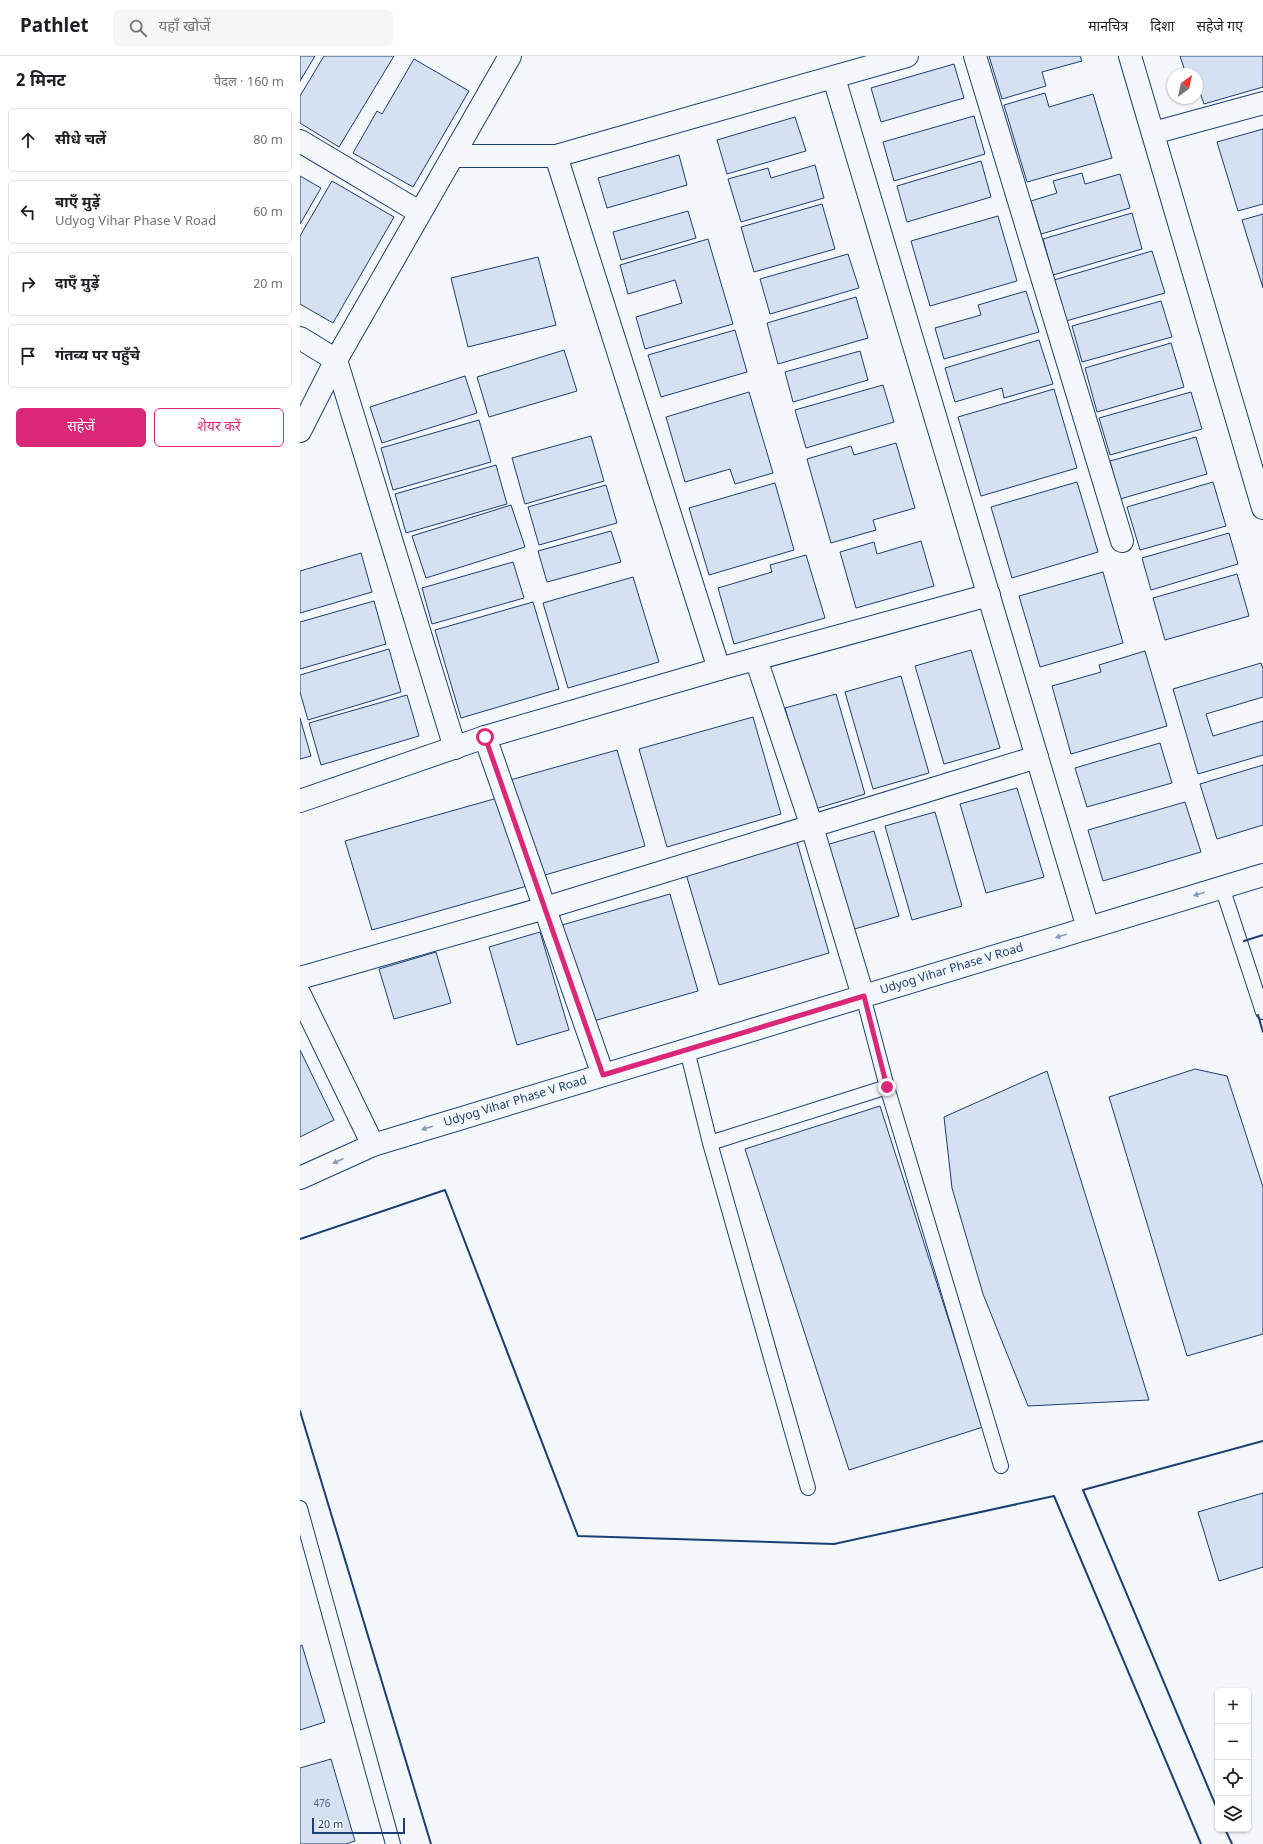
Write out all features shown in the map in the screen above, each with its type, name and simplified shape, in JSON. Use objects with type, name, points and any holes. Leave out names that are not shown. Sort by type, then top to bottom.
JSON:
[{"type":"street","points":[[454,156],[556,156],[907,56]]},
{"type":"street","points":[[975,56],[1122,541]]},
{"type":"street","points":[[1130,56],[1263,508]]},
{"type":"street","points":[[300,431],[336,360],[419,212],[454,156],[502,59]]},
{"type":"street","points":[[834,78],[1088,928]]},
{"type":"street","points":[[1153,134],[1263,103]]},
{"type":"street","points":[[300,140],[419,212]]},
{"type":"street","points":[[556,156],[719,669]]},
{"type":"street","points":[[300,338],[336,360],[455,748]]},
{"type":"street","points":[[300,800],[485,737],[719,669],[989,595]]},
{"type":"street","points":[[756,659],[812,827],[864,996]]},
{"type":"street","points":[[485,737],[603,1075]]},
{"type":"street","points":[[300,978],[545,908],[1037,757]]},
{"type":"street","name":"Udyog Vihar Phase V Road","points":[[300,1178],[373,1144],[1263,875]]},
{"type":"street","points":[[300,995],[373,1144]]},
{"type":"lane","points":[[1222,887],[1263,1012]]},
{"type":"lane","points":[[864,996],[887,1087],[1001,1466]]},
{"type":"lane","points":[[687,1050],[710,1143],[808,1488]]},
{"type":"lane","points":[[710,1143],[887,1087]]},
{"type":"lane","points":[[300,1508],[393,1844]]},
{"type":"building","points":[[300,56],[315,56],[300,81]]},
{"type":"building","points":[[324,56],[394,56],[339,147],[300,123],[300,96]]},
{"type":"building","points":[[989,56],[1080,56],[1082,61],[1042,72],[1046,86],[1002,99]]},
{"type":"building","points":[[1180,56],[1263,56],[1263,87],[1204,104],[1203,68],[1184,68]]},
{"type":"building","points":[[414,59],[469,91],[413,187],[353,153],[377,111],[382,114]]},
{"type":"building","points":[[954,64],[964,98],[881,122],[871,88]]},
{"type":"building","points":[[1045,93],[1049,107],[1093,94],[1112,158],[1027,182],[1004,105]]},
{"type":"building","points":[[974,116],[985,154],[894,181],[883,142]]},
{"type":"building","points":[[795,117],[806,151],[727,174],[717,140]]},
{"type":"building","points":[[1263,129],[1263,204],[1238,211],[1217,142]]},
{"type":"building","points":[[679,155],[687,185],[607,208],[598,178]]},
{"type":"building","points":[[981,161],[991,197],[907,222],[897,186]]},
{"type":"building","points":[[815,165],[824,198],[741,222],[728,179],[768,168],[771,178]]},
{"type":"building","points":[[1082,173],[1085,184],[1120,174],[1130,208],[1041,234],[1031,201],[1057,193],[1053,181]]},
{"type":"building","points":[[300,176],[321,188],[300,224]]},
{"type":"building","points":[[332,181],[394,217],[333,323],[300,304],[300,236]]},
{"type":"building","points":[[822,204],[835,249],[754,272],[741,227]]},
{"type":"building","points":[[688,211],[696,238],[621,260],[613,232]]},
{"type":"building","points":[[1132,213],[1142,249],[1053,275],[1043,239]]},
{"type":"building","points":[[1263,214],[1263,288],[1242,220]]},
{"type":"building","points":[[998,216],[1017,281],[930,306],[911,241]]},
{"type":"building","points":[[708,239],[733,324],[645,349],[636,317],[682,303],[675,280],[628,294],[620,265]]},
{"type":"building","points":[[1152,251],[1165,293],[1066,321],[1054,280]]},
{"type":"building","points":[[848,254],[859,288],[770,314],[760,279]]},
{"type":"building","points":[[538,257],[556,325],[468,347],[451,278]]},
{"type":"building","points":[[1026,291],[1039,332],[944,359],[935,328],[981,315],[978,305]]},
{"type":"building","points":[[856,297],[868,338],[778,364],[767,323]]},
{"type":"building","points":[[1161,301],[1172,337],[1082,362],[1072,326]]},
{"type":"building","points":[[735,330],[747,372],[661,397],[648,355]]},
{"type":"building","points":[[1039,340],[1053,384],[1004,398],[1002,388],[955,402],[945,368]]},
{"type":"building","points":[[1171,343],[1184,387],[1097,412],[1085,368]]},
{"type":"building","points":[[564,350],[577,391],[489,417],[477,377]]},
{"type":"building","points":[[860,351],[868,380],[793,402],[785,372]]},
{"type":"building","points":[[465,376],[477,413],[382,443],[370,407]]},
{"type":"building","points":[[883,385],[894,422],[806,448],[795,410]]},
{"type":"building","points":[[1054,389],[1077,468],[981,496],[958,417]]},
{"type":"building","points":[[749,392],[773,473],[735,484],[730,469],[685,482],[666,417]]},
{"type":"building","points":[[1191,392],[1202,429],[1110,455],[1099,418]]},
{"type":"building","points":[[479,420],[491,462],[393,490],[381,448]]},
{"type":"building","points":[[591,436],[604,481],[525,504],[512,458]]},
{"type":"building","points":[[1196,437],[1207,474],[1120,499],[1110,461]]},
{"type":"building","points":[[896,443],[915,508],[873,520],[876,530],[831,543],[807,459],[851,446],[854,455]]},
{"type":"building","points":[[496,465],[507,504],[406,533],[395,494]]},
{"type":"building","points":[[1077,482],[1098,552],[1012,578],[991,507]]},
{"type":"building","points":[[1213,482],[1226,526],[1140,550],[1127,507]]},
{"type":"building","points":[[775,483],[794,550],[709,575],[689,508]]},
{"type":"building","points":[[606,485],[617,523],[539,545],[528,507]]},
{"type":"building","points":[[511,505],[525,547],[426,578],[412,536]]},
{"type":"building","points":[[611,531],[621,562],[547,582],[538,551]]},
{"type":"building","points":[[1229,533],[1238,564],[1151,590],[1142,558]]},
{"type":"building","points":[[921,541],[934,586],[856,608],[840,552],[874,542],[877,554]]},
{"type":"building","points":[[361,553],[372,592],[300,613],[300,571]]},
{"type":"building","points":[[806,555],[825,618],[734,644],[718,588],[772,572],[770,565]]},
{"type":"building","points":[[513,562],[524,598],[432,624],[422,588]]},
{"type":"building","points":[[1103,572],[1123,643],[1040,667],[1019,596]]},
{"type":"building","points":[[1237,574],[1249,616],[1165,640],[1153,598]]},
{"type":"building","points":[[633,577],[659,662],[568,688],[543,603]]},
{"type":"building","points":[[374,601],[386,644],[300,669],[300,622]]},
{"type":"building","points":[[533,602],[559,689],[461,718],[435,630]]},
{"type":"building","points":[[389,649],[401,692],[308,720],[300,692],[300,675]]},
{"type":"building","points":[[971,650],[1000,748],[944,764],[915,666]]},
{"type":"building","points":[[1145,651],[1167,726],[1071,754],[1052,686],[1101,672],[1099,665]]},
{"type":"building","points":[[1261,663],[1263,669],[1263,697],[1206,714],[1213,736],[1263,721],[1263,755],[1198,774],[1173,689]]},
{"type":"building","points":[[901,676],[929,773],[873,789],[845,692]]},
{"type":"building","points":[[836,694],[865,794],[815,809],[785,708]]},
{"type":"building","points":[[407,695],[419,736],[321,765],[309,723]]},
{"type":"building","points":[[753,717],[781,814],[667,847],[639,749]]},
{"type":"building","points":[[300,718],[311,756],[300,759]]},
{"type":"building","points":[[1160,743],[1172,783],[1087,807],[1075,768]]},
{"type":"building","points":[[617,750],[645,846],[538,877],[510,780]]},
{"type":"building","points":[[1263,765],[1263,825],[1217,839],[1200,784]]},
{"type":"building","points":[[1017,788],[1044,877],[986,893],[960,804]]},
{"type":"building","points":[[501,797],[527,886],[372,930],[345,841]]},
{"type":"building","points":[[1185,802],[1201,852],[1103,881],[1088,830]]},
{"type":"building","points":[[935,812],[962,906],[912,920],[885,826]]},
{"type":"building","points":[[874,831],[899,916],[851,930],[826,845]]},
{"type":"building","points":[[797,842],[829,953],[719,985],[686,874]]},
{"type":"building","points":[[670,894],[698,991],[590,1022],[562,925]]},
{"type":"building","points":[[540,932],[569,1030],[517,1045],[489,947]]},
{"type":"building","points":[[436,952],[451,1003],[394,1019],[379,969]]},
{"type":"building","points":[[300,1050],[334,1120],[300,1137]]},
{"type":"building","points":[[1195,1069],[1227,1076],[1263,1187],[1263,1334],[1187,1356],[1109,1097]]},
{"type":"building","points":[[1047,1071],[1149,1400],[1028,1406],[983,1294],[952,1188],[944,1117]]},
{"type":"building","points":[[880,1106],[983,1427],[849,1470],[745,1149]]},
{"type":"building","points":[[1263,1493],[1263,1567],[1219,1581],[1198,1512]]},
{"type":"building","points":[[302,1645],[325,1722],[300,1730],[300,1646]]},
{"type":"building","points":[[331,1759],[355,1841],[346,1844],[300,1844],[300,1768]]},
{"type":"wall","points":[[1244,941],[1263,935]]},
{"type":"wall","points":[[1258,1015],[1263,1032]]},
{"type":"wall","points":[[300,1239],[445,1190],[578,1536],[834,1544],[1054,1496],[1201,1844]]},
{"type":"wall","points":[[300,1411],[431,1844]]},
{"type":"wall","points":[[1215,1804],[1083,1490],[1263,1441]]},
{"type":"wall","points":[[1226,1832],[1232,1844]]},
{"type":"route","points":[[485,737],[603,1075],[864,996],[887,1087]]}]
